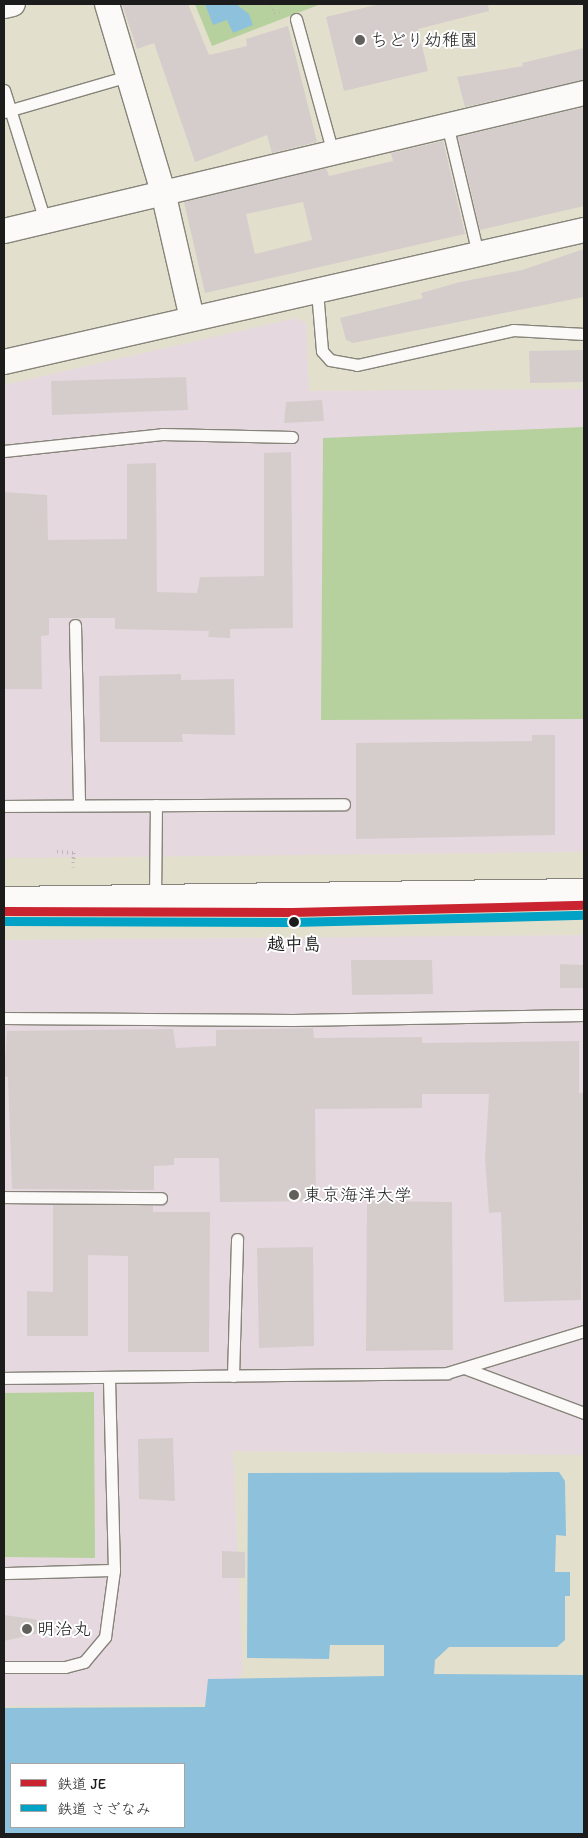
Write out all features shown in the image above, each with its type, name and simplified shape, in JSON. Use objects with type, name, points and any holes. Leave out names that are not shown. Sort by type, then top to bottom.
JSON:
[{"type":"street","points":[[4,6],[13,4]]},
{"type":"street","points":[[107,4],[131,75],[163,192],[192,319]]},
{"type":"street","points":[[4,231],[332,150],[584,94]]},
{"type":"street","points":[[4,362],[584,230]]},
{"type":"street","points":[[4,902],[584,893]]},
{"type":"lane","points":[[296,19],[332,150]]},
{"type":"lane","points":[[7,111],[131,75]]},
{"type":"lane","points":[[4,90],[7,111],[45,221]]},
{"type":"lane","points":[[447,124],[478,254]]},
{"type":"lane","points":[[317,291],[322,351],[330,360],[357,364],[513,330],[584,334]]},
{"type":"lane","points":[[4,451],[162,434],[292,437]]},
{"type":"lane","points":[[75,625],[79,805]]},
{"type":"lane","points":[[4,806],[344,804]]},
{"type":"lane","points":[[156,805],[156,899]]},
{"type":"lane","points":[[4,1018],[293,1020],[584,1015]]},
{"type":"lane","points":[[4,1196],[161,1198]]},
{"type":"lane","points":[[233,1376],[237,1238]]},
{"type":"lane","points":[[4,1378],[447,1374],[584,1331]]},
{"type":"lane","points":[[467,1369],[584,1412]]},
{"type":"lane","points":[[4,1667],[65,1667],[84,1662],[105,1638],[114,1570],[109,1377]]},
{"type":"lane","points":[[4,1573],[114,1570]]},
{"type":"path","points":[[271,4],[274,13]]},
{"type":"path","points":[[73,867],[73,853],[57,851],[74,852],[74,862]]},
{"type":"shaded area","points":[[296,318],[306,323],[309,391],[584,389],[584,852],[4,858],[4,385]]},
{"type":"shaded area","name":"東京海洋大学","points":[[584,935],[584,1455],[233,1451],[243,1673],[203,1705],[4,1706],[4,940]]},
{"type":"green space","points":[[195,4],[321,4],[212,46]]},
{"type":"green space","points":[[584,427],[584,719],[321,720],[323,438]]},
{"type":"green space","points":[[94,1392],[95,1558],[4,1557],[4,1393]]},
{"type":"water","points":[[205,4],[236,4],[249,14],[253,25],[233,33],[227,20],[213,25]]},
{"type":"water","points":[[559,1472],[565,1481],[566,1536],[556,1535],[555,1572],[570,1572],[570,1596],[565,1596],[565,1640],[557,1647],[449,1647],[435,1660],[434,1674],[584,1675],[584,1834],[4,1834],[4,1708],[205,1707],[208,1679],[384,1676],[384,1645],[330,1645],[329,1659],[247,1658],[248,1473]]},
{"type":"building","points":[[122,4],[188,4],[209,55],[247,46],[246,39],[288,26],[317,142],[272,153],[267,135],[195,162],[154,43],[137,49]]},
{"type":"building","points":[[380,4],[488,4],[489,11],[418,29],[428,71],[344,91],[326,17]]},
{"type":"building","points":[[584,48],[584,80],[465,107],[457,77],[523,66],[522,63]]},
{"type":"building","points":[[584,107],[584,206],[480,230],[458,137]]},
{"type":"building","points":[[443,141],[465,234],[205,293],[184,202],[326,168],[329,176],[393,161],[391,153]],"holes":[[[303,202],[312,240],[255,254],[246,214]]]},
{"type":"building","points":[[584,249],[584,297],[353,343],[346,340],[340,318],[423,298],[421,293],[460,282],[522,270]]},
{"type":"building","points":[[584,350],[584,382],[530,383],[529,351]]},
{"type":"building","points":[[186,377],[188,410],[52,415],[51,381]]},
{"type":"building","points":[[322,400],[324,421],[284,423],[286,402]]},
{"type":"building","points":[[291,452],[293,628],[230,629],[230,638],[208,637],[209,631],[115,629],[115,618],[49,618],[49,635],[41,636],[42,689],[4,689],[4,492],[47,495],[48,540],[127,539],[127,464],[156,463],[157,592],[197,593],[200,577],[264,576],[264,453]]},
{"type":"building","points":[[181,674],[181,680],[234,679],[235,735],[182,734],[183,742],[100,742],[99,676]]},
{"type":"building","points":[[532,735],[555,735],[555,835],[356,839],[356,743],[532,741]]},
{"type":"building","points":[[351,960],[432,960],[433,994],[352,995]]},
{"type":"building","points":[[560,964],[584,965],[584,988],[560,988]]},
{"type":"building","points":[[313,1028],[314,1038],[422,1037],[422,1043],[579,1041],[579,1093],[584,1093],[581,1300],[504,1302],[501,1212],[489,1213],[485,1158],[489,1094],[422,1094],[422,1108],[315,1109],[316,1201],[220,1202],[219,1158],[174,1158],[174,1165],[154,1166],[154,1190],[12,1189],[8,1077],[4,1076],[7,1031],[173,1029],[176,1048],[216,1046],[216,1030]]},
{"type":"building","points":[[367,1201],[452,1202],[453,1350],[366,1351]]},
{"type":"building","points":[[53,1205],[153,1205],[153,1212],[210,1212],[209,1352],[128,1352],[128,1256],[88,1255],[88,1336],[27,1336],[27,1291],[53,1292]]},
{"type":"building","points":[[313,1247],[314,1346],[259,1348],[257,1248]]},
{"type":"building","points":[[173,1438],[175,1501],[139,1499],[138,1439]]},
{"type":"building","points":[[222,1551],[245,1552],[245,1578],[222,1578]]},
{"type":"building","name":"明治丸","points":[[4,1615],[34,1619],[57,1629],[4,1641]]},
{"type":"rail line","name":"JE","points":[[4,911],[292,912],[584,905]]},
{"type":"rail line","name":"さざなみ","points":[[4,921],[292,922],[584,915]]},
{"type":"place","name":"ちどり幼稚園","points":[[360,40]]},
{"type":"place","name":"越中島","points":[[294,922]]},
{"type":"place","name":"東京海洋大学","points":[[294,1195]]},
{"type":"place","name":"明治丸","points":[[27,1629]]}]
